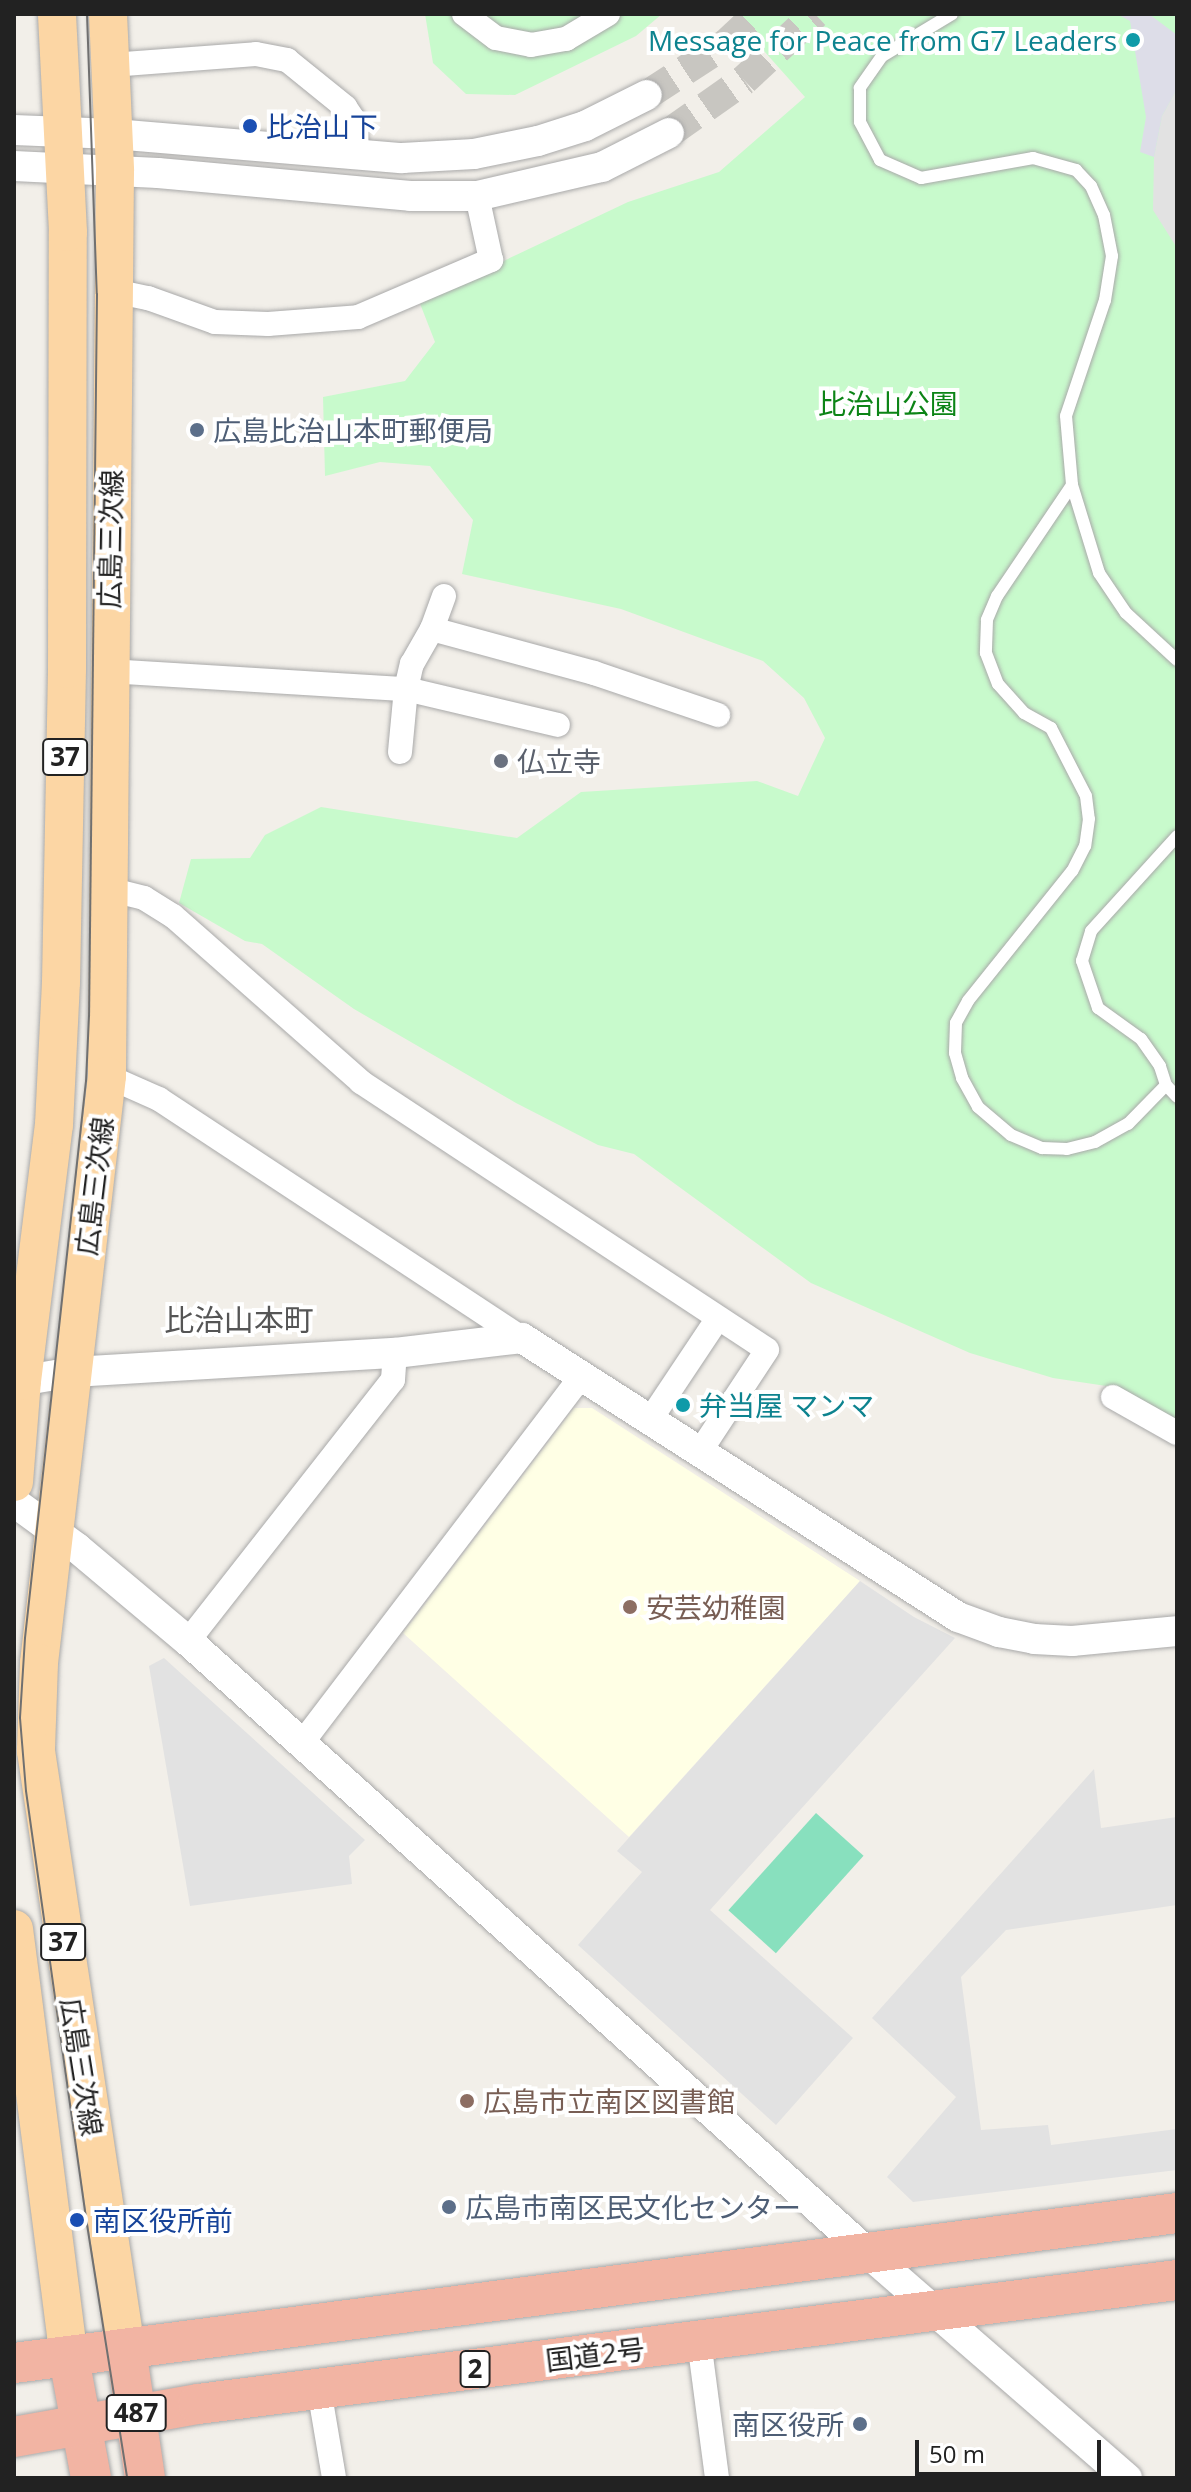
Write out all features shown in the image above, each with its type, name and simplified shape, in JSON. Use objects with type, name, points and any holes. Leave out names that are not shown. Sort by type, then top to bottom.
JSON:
[{"type":"highway","name":"2","points":[[14,2363],[1177,2213]]},
{"type":"highway","name":"国道2号","points":[[14,2437],[136,2412],[1177,2280]]},
{"type":"highway","name":"487","points":[[126,2349],[145,2478]]},
{"type":"highway","name":"487","points":[[69,2358],[91,2478]]},
{"type":"main road","name":"広島三次線","points":[[14,1482],[18,1381],[54,1125],[61,982],[67,669],[68,232],[57,14]]},
{"type":"main road","name":"広島三次線","points":[[108,14],[115,171],[108,671],[107,1076],[56,1533],[25,1751],[126,2349]]},
{"type":"main road","name":"広島三次線","points":[[14,1929],[69,2358]]},
{"type":"street","points":[[464,14],[496,38],[531,45],[566,39],[608,14]]},
{"type":"street","points":[[111,65],[256,54],[287,60],[345,107],[353,119],[358,153]]},
{"type":"street","points":[[14,166],[114,134],[402,158],[500,149],[585,126],[647,95]]},
{"type":"street","points":[[14,130],[115,171],[410,196],[477,196],[602,167],[669,133]]},
{"type":"street","points":[[114,291],[148,298],[215,322],[268,324],[358,317],[491,260],[477,196]]},
{"type":"street","points":[[400,752],[406,689],[412,664],[432,629],[444,596]]},
{"type":"street","points":[[432,629],[594,673],[718,715]]},
{"type":"street","points":[[108,671],[406,689],[558,725]]},
{"type":"street","points":[[108,889],[144,898],[173,916],[361,1082],[767,1350],[699,1453]]},
{"type":"street","points":[[107,1076],[159,1099],[581,1377],[958,1617],[999,1632],[1034,1639],[1072,1641],[1177,1631]]},
{"type":"street","points":[[658,1408],[718,1318]]},
{"type":"street","points":[[18,1381],[73,1372],[395,1353],[522,1338]]},
{"type":"street","points":[[188,1641],[393,1380],[395,1353]]},
{"type":"street","points":[[302,1743],[581,1377]]},
{"type":"street","points":[[1113,1397],[1177,1433]]},
{"type":"street","points":[[14,1502],[188,1641],[869,2254],[1127,2478]]},
{"type":"street","points":[[699,2341],[717,2478]]},
{"type":"street","points":[[319,2389],[334,2478]]},
{"type":"lane","points":[[952,14],[882,56],[860,88],[860,122],[880,160],[921,178],[1033,158],[1076,170],[1091,186],[1104,215],[1112,256],[1105,300],[1066,416],[1072,485],[1099,573],[1126,613],[1177,660]]},
{"type":"lane","points":[[1072,485],[997,596],[987,620],[986,653],[998,684],[1024,713],[1051,728],[1086,796],[1089,819],[1085,846],[1072,871],[968,1001],[956,1023],[955,1053],[962,1078],[978,1107],[1011,1135],[1042,1148],[1067,1149],[1095,1142],[1128,1124],[1166,1085]]},
{"type":"lane","points":[[1177,836],[1091,931],[1082,961],[1098,1008],[1141,1039],[1160,1066],[1166,1085],[1177,1097]]},
{"type":"shaded area","points":[[1117,14],[1149,14],[1177,35],[1177,89],[1162,116],[1154,157],[1140,152],[1146,117],[1130,21]]},
{"type":"shaded area","points":[[1177,89],[1177,248],[1153,210],[1154,157],[1162,116]]},
{"type":"shaded area","name":"安芸幼稚園","points":[[574,1408],[592,1408],[860,1581],[629,1837],[403,1633]]},
{"type":"shaded area","points":[[860,1581],[914,1617],[955,1638],[710,1910],[853,2038],[776,2125],[578,1945],[642,1872],[617,1851]]},
{"type":"shaded area","points":[[164,1658],[365,1840],[349,1856],[352,1884],[190,1906],[149,1666]]},
{"type":"shaded area","points":[[1094,1769],[1101,1828],[1177,1817],[1177,1905],[1006,1930],[961,1977],[981,2130],[1048,2125],[1051,2145],[1177,2129],[1177,2170],[913,2202],[887,2177],[956,2097],[872,2018]]},
{"type":"green space","points":[[425,14],[662,14],[636,36],[515,95],[466,94],[433,63]]},
{"type":"green space","name":"比治山公園","points":[[731,14],[1177,14],[1177,1422],[1113,1387],[1053,1378],[970,1353],[811,1283],[634,1154],[598,1145],[516,1103],[354,1009],[262,944],[245,941],[179,903],[191,859],[250,858],[265,835],[321,807],[517,838],[581,792],[757,781],[798,796],[825,738],[804,698],[763,661],[621,609],[462,574],[473,520],[430,466],[380,462],[325,476],[323,397],[405,381],[435,342],[419,301],[628,202],[719,172],[805,97]]},
{"type":"green space","points":[[816,1813],[864,1856],[776,1953],[728,1910]]},
{"type":"tunnel","points":[[647,95],[727,43],[758,14]]},
{"type":"tunnel","points":[[669,133],[744,80],[815,14]]},
{"type":"tram line","points":[[87,14],[97,294],[89,1016],[86,1081],[25,1638],[20,1718],[26,1791],[86,2218],[127,2478]]},
{"type":"place","name":"Message for Peace from G7 Leaders","points":[[1133,40]]},
{"type":"place","name":"比治山下","points":[[250,126]]},
{"type":"place","name":"広島比治山本町郵便局","points":[[197,430]]},
{"type":"place","name":"仏立寺","points":[[501,761]]},
{"type":"place","name":"弁当屋 マンマ","points":[[683,1405]]},
{"type":"place","name":"安芸幼稚園","points":[[630,1607]]},
{"type":"place","name":"広島市立南区図書館","points":[[467,2101]]},
{"type":"place","name":"広島市南区民文化センター","points":[[449,2207]]},
{"type":"place","name":"南区役所前","points":[[77,2220]]},
{"type":"place","name":"南区役所","points":[[860,2424]]},
{"type":"district","name":"比治山本町","points":[[239,1320]]}]
